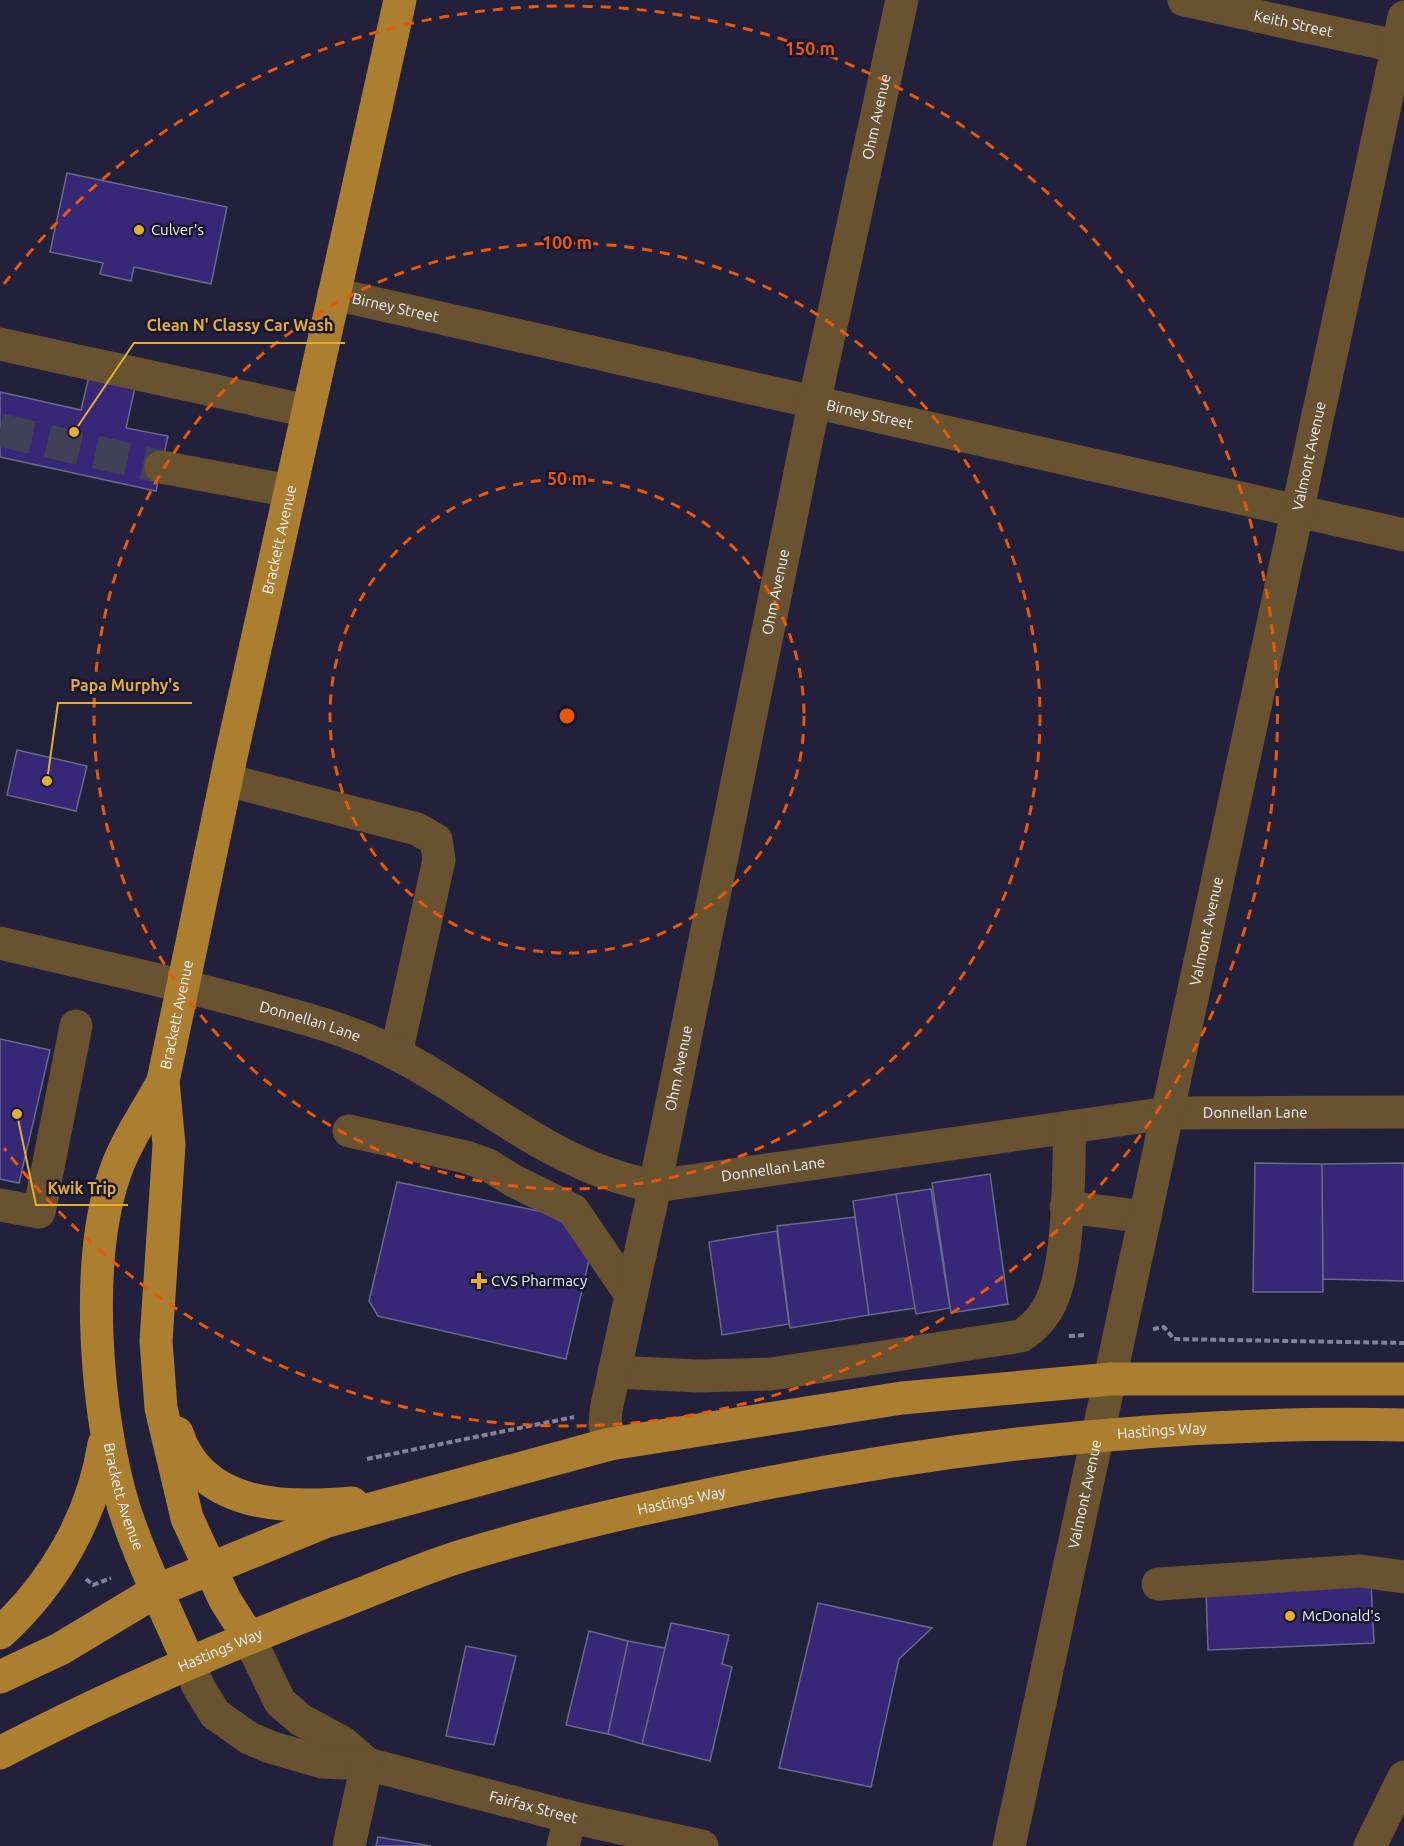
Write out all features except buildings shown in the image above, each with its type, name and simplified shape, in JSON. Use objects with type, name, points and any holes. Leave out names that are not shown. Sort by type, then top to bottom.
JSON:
[{"type":"main road","name":"Brackett Avenue","points":[[249,1638],[209,1567],[187,1518],[161,1408],[156,1341],[169,1145],[163,1081],[226,780],[400,0]]},
{"type":"main road","name":"Brackett Avenue","points":[[163,1081],[117,1167],[104,1226],[98,1290],[98,1336],[106,1431],[124,1507],[189,1663]]},
{"type":"main road","points":[[156,1341],[170,1408],[181,1443],[192,1465],[207,1480],[235,1494],[286,1505],[348,1503],[420,1496]]},
{"type":"main road","points":[[0,1677],[60,1649],[158,1590],[209,1567],[327,1521],[610,1444],[902,1398],[1111,1379],[1404,1380]]},
{"type":"main road","name":"Hastings Way","points":[[0,1753],[189,1663],[249,1638],[460,1556],[556,1528],[770,1483],[925,1455],[1098,1434],[1300,1422],[1404,1425]]},
{"type":"main road","points":[[0,1633],[46,1582],[78,1528],[95,1487],[106,1431]]},
{"type":"street","name":"Ohm Avenue","points":[[610,1444],[605,1425],[606,1410],[655,1186],[814,404],[902,0]]},
{"type":"street","name":"Keith Street","points":[[1184,0],[1402,37]]},
{"type":"street","name":"Valmont Avenue","points":[[1009,1846],[1402,37]]},
{"type":"street","name":"Birney Street","points":[[334,294],[814,404],[1404,535]]},
{"type":"street","points":[[0,344],[308,411]]},
{"type":"street","points":[[160,467],[290,491]]},
{"type":"street","points":[[226,780],[417,829],[436,840],[440,860],[396,1054]]},
{"type":"street","name":"Donnellan Lane","points":[[0,943],[182,986],[319,1023],[369,1041],[396,1054],[545,1147],[601,1171],[655,1186],[1168,1113],[1404,1112]]},
{"type":"street","points":[[0,1205],[39,1212],[76,1026]]},
{"type":"street","points":[[614,1372],[707,1376],[771,1374],[1021,1336],[1034,1328],[1052,1301],[1065,1233],[1070,1127]]},
{"type":"street","points":[[350,1131],[466,1157],[488,1165],[514,1181],[573,1210],[631,1295]]},
{"type":"street","points":[[1066,1207],[1145,1217]]},
{"type":"street","points":[[1158,1584],[1361,1571],[1404,1577]]},
{"type":"street","name":"Fairfax Street","points":[[249,1638],[280,1702],[302,1720],[342,1742],[367,1764]]},
{"type":"street","name":"Fairfax Street","points":[[189,1663],[198,1686],[215,1714],[249,1738],[295,1756],[322,1762],[367,1764],[566,1831],[702,1846]]},
{"type":"street","points":[[349,1846],[367,1764]]},
{"type":"street","points":[[1370,1846],[1404,1777]]},
{"type":"path","points":[[80,1574],[93,1584],[112,1577]]},
{"type":"tunnel","points":[[0,430],[161,467]]},
{"type":"place","name":"Culver's","points":[[139,230]]},
{"type":"place","name":"Clean N' Classy Car Wash","points":[[74,432]]},
{"type":"place","name":"Papa Murphy's","points":[[47,781]]},
{"type":"place","name":"Kwik Trip","points":[[17,1114]]},
{"type":"place","name":"CVS Pharmacy","points":[[479,1281]]},
{"type":"place","name":"McDonald's","points":[[1290,1616]]}]
